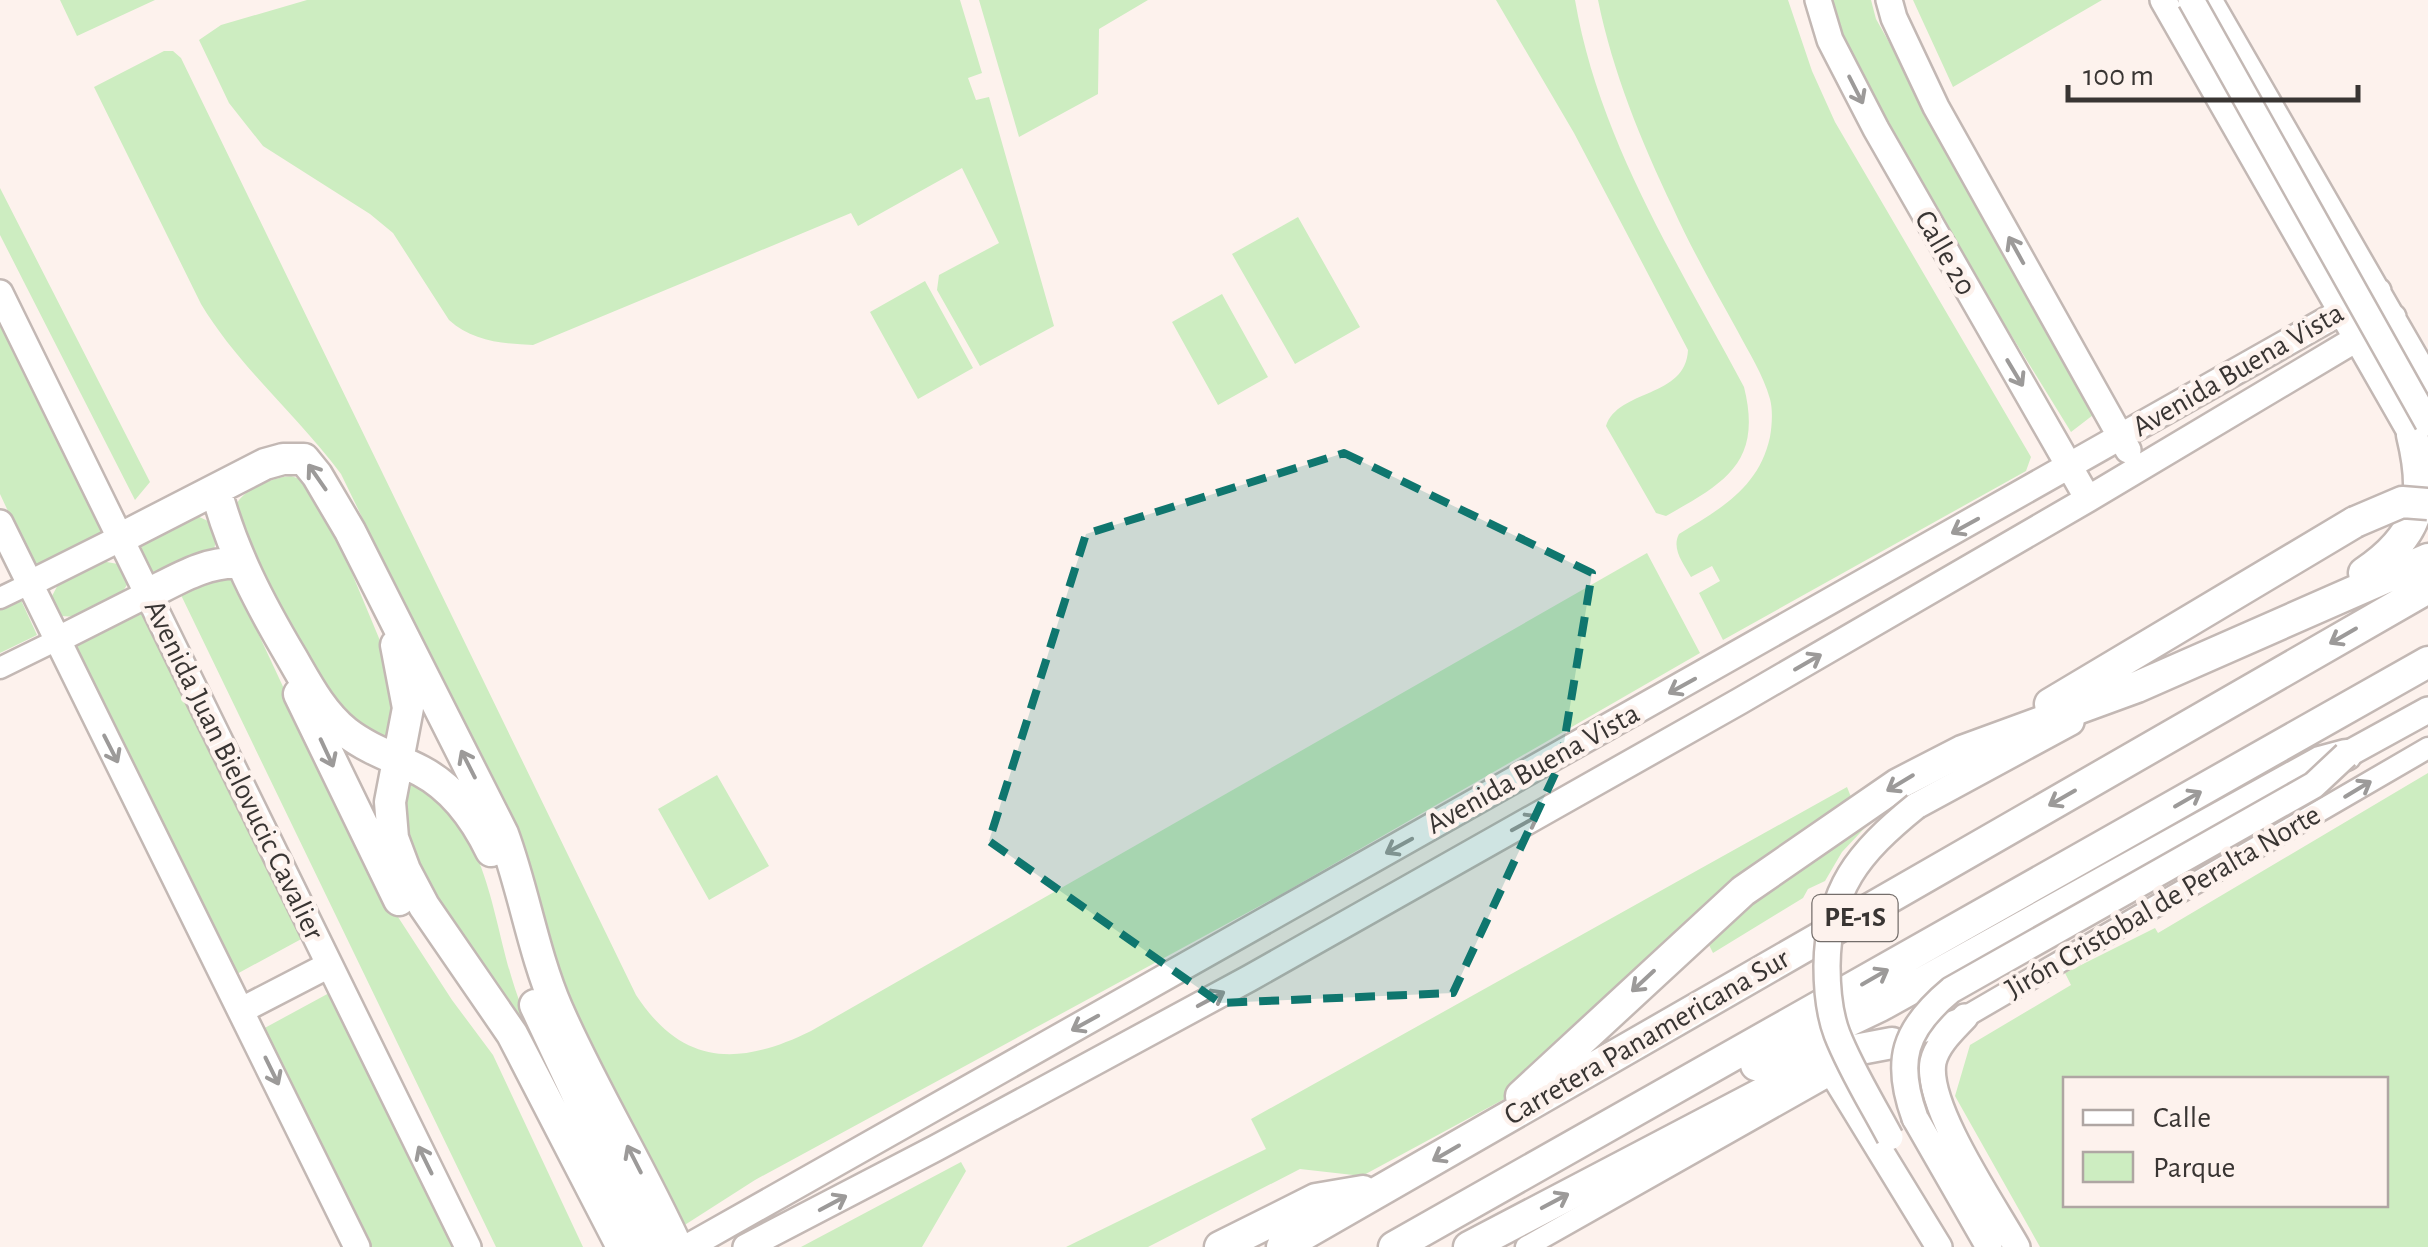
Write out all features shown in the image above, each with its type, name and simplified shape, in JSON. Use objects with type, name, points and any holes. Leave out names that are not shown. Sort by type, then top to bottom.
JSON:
[{"type":"highway","points":[[2312,608],[2388,557],[2410,536],[2423,509],[2426,482],[2420,429]]},
{"type":"highway","points":[[120,538],[265,464],[283,459],[304,460],[317,475],[350,531],[503,834],[517,872],[540,964],[558,1010],[687,1245]]},
{"type":"highway","points":[[216,490],[240,563],[317,700],[344,730],[425,773],[451,793],[479,826],[494,858],[536,1009],[649,1247]]},
{"type":"highway","points":[[1489,1128],[1743,890],[1898,784],[1988,741],[2355,522],[2402,502],[2428,504]]},
{"type":"highway","points":[[350,531],[376,592],[406,681],[408,708],[390,802],[393,838],[405,870],[424,906],[512,1034],[622,1247]]},
{"type":"highway","points":[[1988,741],[2137,687],[2428,558]]},
{"type":"highway","points":[[148,594],[201,568],[222,562],[240,563]]},
{"type":"highway","name":"Carretera Panamericana Sur","points":[[1282,1247],[2428,588]]},
{"type":"highway","points":[[259,600],[295,685],[397,896],[499,1050],[600,1247]]},
{"type":"highway","name":"Carretera Panamericana Sur","points":[[1394,1247],[2428,662]]},
{"type":"highway","points":[[1700,1077],[1764,1063],[1880,1006],[2320,762],[2346,754]]},
{"type":"highway","points":[[1468,1247],[1820,1063],[1854,1050],[1892,1043]]},
{"type":"highway","points":[[1220,1247],[1316,1199],[1386,1188]]},
{"type":"main road","name":"Calle 20","points":[[1818,0],[1830,40],[1876,129],[2088,500]]},
{"type":"main road","name":"Calle 20","points":[[1889,0],[1936,107],[2139,469]]},
{"type":"main road","points":[[2162,0],[2358,336],[2420,429]]},
{"type":"main road","points":[[2191,0],[2420,429]]},
{"type":"main road","points":[[2209,0],[2428,380]]},
{"type":"main road","name":"Avenida Buena Vista","points":[[687,1245],[2378,291]]},
{"type":"main road","name":"Avenida Juan Bielovucic Cavalier","points":[[0,293],[468,1247]]},
{"type":"main road","name":"Avenida Buena Vista","points":[[746,1247],[1141,1037],[1730,707],[2088,500],[2393,317]]},
{"type":"main road","points":[[0,523],[357,1247]]},
{"type":"main road","points":[[29,584],[120,538]]},
{"type":"main road","points":[[56,640],[148,594]]},
{"type":"main road","points":[[1957,1247],[1890,1136],[1836,1032],[1828,990],[1828,946],[1835,902],[1856,864],[1883,833],[1916,806],[2137,687]]},
{"type":"main road","points":[[1989,1247],[1916,1118],[1904,1088],[1905,1055],[1914,1029],[1930,1007],[1951,990],[2314,785],[2346,754],[2428,710]]},
{"type":"main road","points":[[242,1010],[329,965]]},
{"type":"main road","points":[[1124,1001],[1141,1037]]},
{"type":"main road","points":[[1965,1018],[1950,1032],[1934,1058],[1932,1083],[1953,1134],[2017,1247]]},
{"type":"main road","points":[[1833,1074],[1939,1247]]},
{"type":"street","points":[[0,598],[29,584]]},
{"type":"street","points":[[0,668],[56,640]]},
{"type":"street","name":"Jirón Cristobal de Peralta Norte","points":[[1526,1247],[1892,1043],[1965,1018],[2428,748]]},
{"type":"highlighted area","points":[[1344,453],[1592,573],[1561,761],[1453,993],[1220,1003],[989,841],[1086,534]]},
{"type":"green space","points":[[60,0],[155,0],[77,36]]},
{"type":"green space","points":[[307,0],[960,0],[982,73],[968,78],[976,100],[989,97],[1054,326],[980,366],[937,290],[939,275],[999,243],[962,168],[858,226],[851,213],[533,345],[499,342],[468,333],[449,320],[393,233],[263,146],[229,103],[199,40],[221,25]]},
{"type":"green space","points":[[979,0],[1148,0],[1099,29],[1098,94],[1019,137]]},
{"type":"green space","points":[[1496,0],[1575,0],[1586,52],[1622,152],[1744,387],[1748,435],[1734,468],[1705,493],[1666,516],[1656,513],[1606,426],[1624,405],[1676,377],[1688,350],[1574,133]]},
{"type":"green space","points":[[1598,0],[1788,0],[1812,71],[1835,122],[2031,457],[2026,471],[1723,640],[1699,593],[1720,581],[1712,566],[1691,577],[1679,556],[1677,540],[1679,534],[1736,495],[1757,470],[1770,437],[1771,403],[1760,372],[1688,239],[1650,158],[1620,80]]},
{"type":"green space","points":[[1830,0],[1871,0],[1876,19],[2097,412],[2071,432],[1884,129],[1842,39]]},
{"type":"green space","points":[[1913,0],[2102,0],[1953,87]]},
{"type":"green space","points":[[164,51],[173,51],[181,58],[636,995],[654,1019],[693,1047],[737,1054],[760,1050],[811,1031],[1647,553],[1700,653],[1280,895],[755,1180],[680,1228],[562,990],[521,844],[341,474],[250,370],[201,304],[94,87]]},
{"type":"green space","points":[[0,188],[150,482],[135,500],[0,235]]},
{"type":"green space","points":[[1298,217],[1360,327],[1295,364],[1232,254]]},
{"type":"green space","points":[[925,281],[973,368],[918,399],[870,312]]},
{"type":"green space","points":[[1222,294],[1268,377],[1218,405],[1172,322]]},
{"type":"green space","points":[[0,317],[105,530],[102,539],[41,569],[34,567],[0,494]]},
{"type":"green space","points":[[291,476],[303,480],[331,523],[381,643],[393,680],[396,722],[383,745],[340,712],[325,693],[277,608],[237,523],[235,509],[243,496],[267,482]]},
{"type":"green space","points":[[193,514],[210,522],[217,537],[213,553],[159,578],[144,562],[142,541]]},
{"type":"green space","points":[[101,561],[118,564],[128,583],[123,591],[100,609],[61,616],[52,596],[61,579]]},
{"type":"green space","points":[[228,569],[372,877],[493,1055],[583,1247],[496,1247],[180,593]]},
{"type":"green space","points":[[20,598],[37,635],[0,653],[0,608]]},
{"type":"green space","points":[[138,610],[145,613],[305,937],[235,975],[75,647],[77,640]]},
{"type":"green space","points":[[2428,773],[2428,1247],[2040,1247],[1955,1096],[1970,1045],[2071,985],[2065,973],[2155,928],[2158,933]]},
{"type":"green space","points":[[717,775],[769,866],[709,900],[658,809]]},
{"type":"green space","points":[[406,780],[432,795],[453,815],[468,838],[490,893],[516,991],[550,1073],[546,1074],[422,876],[404,827]]},
{"type":"green space","points":[[1847,787],[1851,797],[1756,865],[1508,1097],[1362,1176],[1300,1169],[1148,1247],[1066,1247],[1266,1149],[1251,1119]]},
{"type":"green space","points":[[1876,816],[1842,852],[1825,881],[1713,953],[1704,935]]},
{"type":"green space","points":[[331,992],[455,1247],[370,1247],[261,1030]]},
{"type":"green space","points":[[961,1162],[966,1171],[922,1247],[801,1247]]}]
